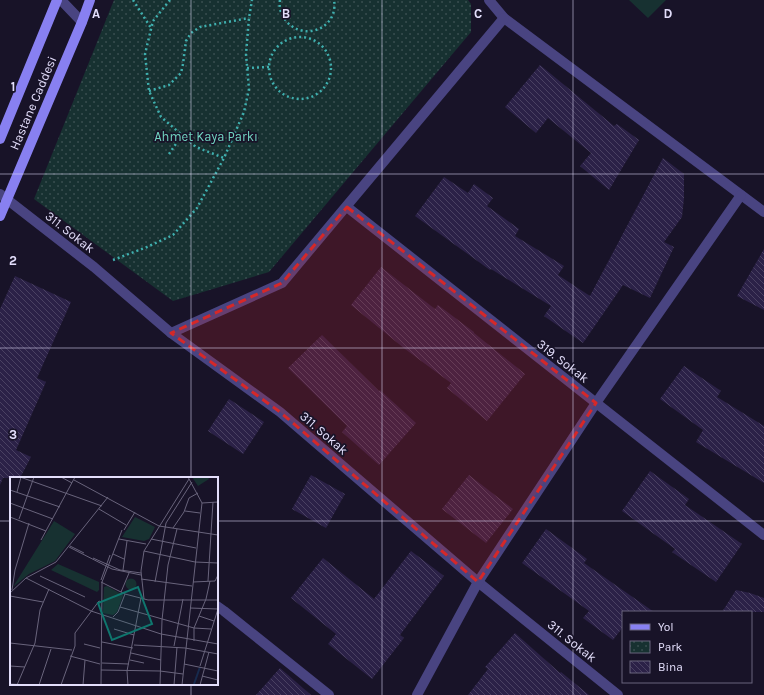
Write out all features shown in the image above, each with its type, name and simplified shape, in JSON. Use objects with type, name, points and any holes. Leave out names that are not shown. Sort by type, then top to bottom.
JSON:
[{"type":"main road","name":"Hastane Caddesi","points":[[0,139],[56,0]]},
{"type":"main road","name":"Hastane Caddesi","points":[[0,216],[3,197],[82,22],[90,0]]},
{"type":"street","points":[[61,0],[82,22]]},
{"type":"street","points":[[489,0],[504,18],[764,212]]},
{"type":"street","points":[[171,333],[282,283],[504,18]]},
{"type":"street","points":[[417,695],[478,582],[596,403],[741,195]]},
{"type":"street","name":"311. Sokak","points":[[3,197],[94,267],[171,333],[280,412],[478,582],[618,695]]},
{"type":"street","name":"319. Sokak","points":[[347,206],[764,535]]},
{"type":"street","points":[[218,607],[329,695]]},
{"type":"path","points":[[133,0],[151,29]]},
{"type":"path","points":[[170,0],[153,21],[145,54],[150,91],[160,117],[196,146],[224,158]]},
{"type":"path","points":[[94,267],[147,247],[173,235],[197,208],[224,158],[244,112],[249,89],[246,54],[252,0]]},
{"type":"path","points":[[280,0],[281,14],[286,22],[293,28],[310,32],[318,30],[331,19],[334,11],[334,0]]},
{"type":"path","points":[[150,91],[169,85],[181,72],[186,42],[191,33],[200,27],[249,18]]},
{"type":"path","points":[[304,37],[306,31]]},
{"type":"path","points":[[294,37],[304,37],[314,40],[322,46],[328,54],[331,64],[331,73],[328,83],[313,96],[293,98],[283,94],[276,87],[271,77],[269,67],[271,57],[276,48],[284,41],[294,37]]},
{"type":"path","points":[[247,68],[269,67]]},
{"type":"path","points":[[169,154],[182,135]]},
{"type":"highlighted area","points":[[347,207],[596,403],[478,582],[280,412],[171,333],[282,283]]},
{"type":"green space","name":"Ahmet Kaya Parkı","points":[[114,0],[468,0],[471,4],[471,32],[269,272],[173,301],[34,199]]},
{"type":"green space","points":[[629,0],[666,0],[648,18]]},
{"type":"building","points":[[540,65],[614,126],[617,124],[639,140],[609,190],[580,166],[591,153],[548,118],[536,133],[505,107]]},
{"type":"building","points":[[663,158],[684,174],[682,217],[664,242],[674,247],[650,298],[623,285],[583,343],[544,316],[551,306],[491,269],[490,270],[415,216],[444,177],[468,193],[474,184],[493,198],[487,206],[519,229],[515,236],[564,266],[558,275],[590,296]]},
{"type":"building","points":[[764,249],[764,310],[737,296]]},
{"type":"building","points":[[381,267],[435,309],[438,305],[474,332],[525,374],[487,421],[447,388],[451,383],[405,349],[351,305]]},
{"type":"building","points":[[15,276],[71,302],[37,378],[46,382],[16,450],[31,457],[21,477],[3,478],[0,485],[0,309]]},
{"type":"building","points":[[322,335],[379,391],[380,390],[416,423],[379,465],[342,432],[347,426],[288,368]]},
{"type":"building","points":[[684,366],[721,391],[717,397],[764,426],[764,483],[696,442],[703,430],[660,399]]},
{"type":"building","points":[[229,399],[264,422],[243,454],[208,431]]},
{"type":"building","points":[[650,471],[689,499],[685,505],[742,544],[716,582],[672,552],[675,549],[622,511]]},
{"type":"building","points":[[311,475],[345,494],[326,528],[292,509]]},
{"type":"building","points":[[469,475],[513,509],[486,543],[442,509]]},
{"type":"building","points":[[546,529],[587,559],[584,563],[653,611],[622,611],[622,628],[613,640],[583,618],[589,611],[522,563]]},
{"type":"building","points":[[411,551],[444,576],[400,635],[404,638],[372,679],[328,644],[336,634],[291,598],[323,558],[374,599]]},
{"type":"building","points":[[736,590],[764,598],[764,612],[723,611]]},
{"type":"building","points":[[515,633],[560,673],[561,672],[589,695],[468,695],[488,669],[485,667]]},
{"type":"building","points":[[280,668],[311,695],[256,695]]}]
